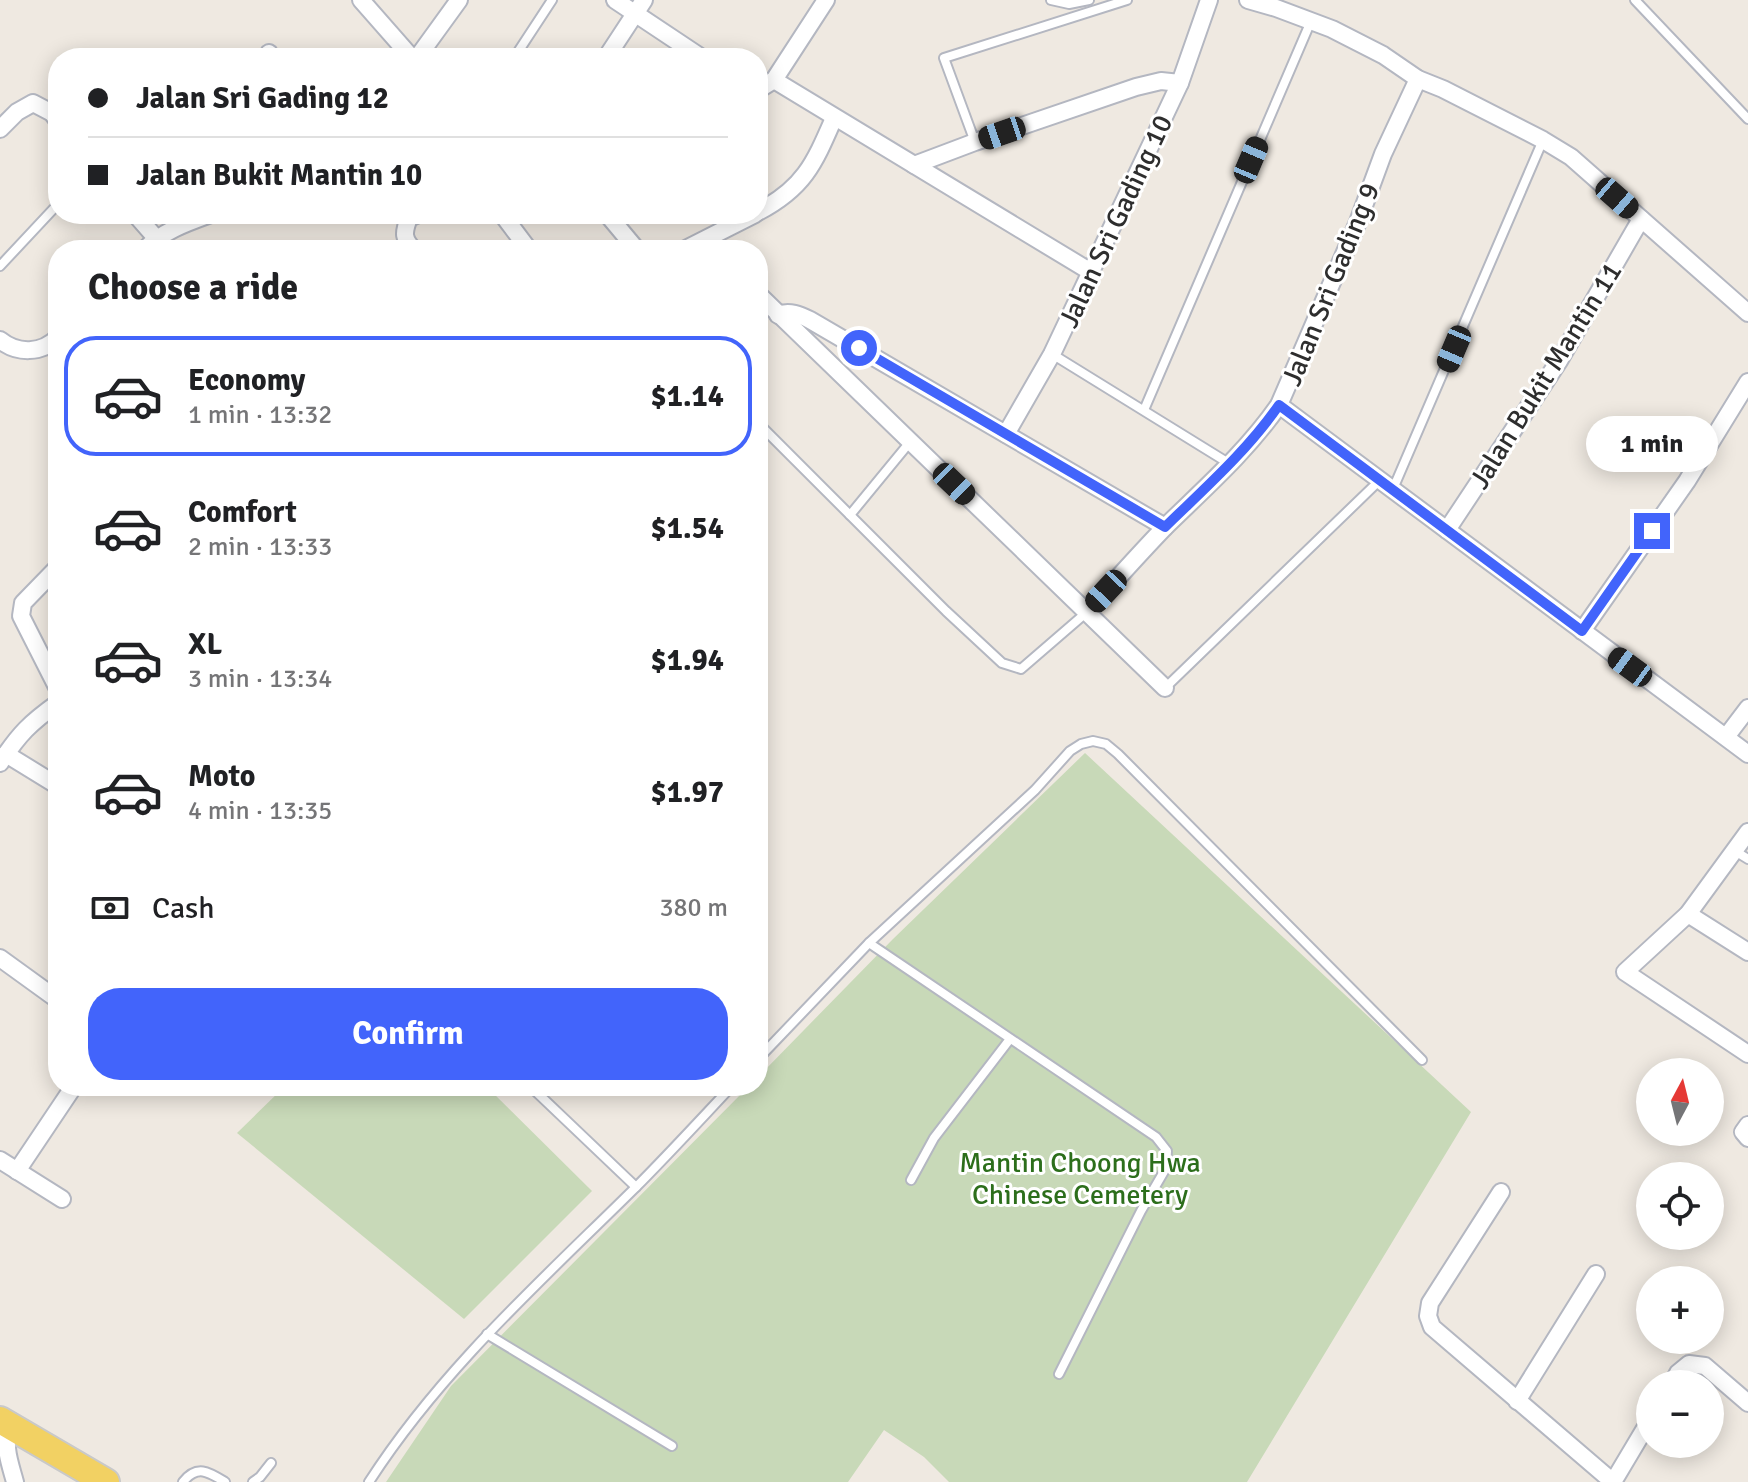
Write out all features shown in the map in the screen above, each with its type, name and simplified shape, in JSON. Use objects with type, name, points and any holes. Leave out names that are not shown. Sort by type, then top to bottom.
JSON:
[{"type":"main road","points":[[6,1423],[106,1482]]},
{"type":"street","points":[[361,0],[406,48]]},
{"type":"street","points":[[423,48],[459,0]]},
{"type":"street","points":[[615,0],[640,7],[690,48]]},
{"type":"street","points":[[768,84],[774,80],[826,0]]},
{"type":"street","name":"Jalan Sri Gading 10","points":[[1006,434],[1052,354],[1180,83],[1209,0]]},
{"type":"street","points":[[1248,0],[1332,29],[1383,55],[1418,79],[1443,89],[1571,157],[1748,313]]},
{"type":"street","points":[[613,48],[640,7]]},
{"type":"street","name":"Jalan Sri Gading 9","points":[[1087,612],[1165,527],[1230,464],[1279,405],[1358,222],[1383,154],[1418,79]]},
{"type":"street","points":[[774,80],[1091,272]]},
{"type":"street","points":[[914,165],[1136,87],[1161,81],[1180,83]]},
{"type":"street","points":[[0,129],[17,112],[33,103],[48,111]]},
{"type":"street","points":[[768,206],[802,181],[834,118]]},
{"type":"street","name":"Jalan Bukit Mantin 11","points":[[1447,530],[1559,361],[1641,219]]},
{"type":"street","points":[[157,240],[184,224]]},
{"type":"street","points":[[615,224],[629,240]]},
{"type":"street","points":[[717,240],[740,224]]},
{"type":"street","points":[[768,304],[1165,688]]},
{"type":"street","points":[[778,315],[797,314],[810,320],[1165,527]]},
{"type":"street","points":[[0,340],[9,347],[31,351],[48,344]]},
{"type":"street","points":[[1582,631],[1687,481],[1748,382]]},
{"type":"street","points":[[1279,405],[1748,754]]},
{"type":"street","points":[[48,577],[23,603],[21,616],[48,669]]},
{"type":"street","points":[[1726,737],[1748,708]]},
{"type":"street","points":[[48,710],[16,739],[3,759],[48,781]]},
{"type":"street","points":[[1748,832],[1741,854],[1688,914],[1625,972],[1748,1054]]},
{"type":"street","points":[[1688,914],[1748,952]]},
{"type":"street","points":[[0,958],[48,993]]},
{"type":"street","points":[[17,1171],[67,1096]]},
{"type":"street","points":[[1748,1125],[1743,1132],[1748,1138]]},
{"type":"street","points":[[0,1160],[62,1199]]},
{"type":"street","points":[[1501,1192],[1430,1303],[1428,1316],[1432,1327],[1613,1482],[1636,1443]]},
{"type":"street","points":[[1517,1401],[1596,1274]]},
{"type":"street","points":[[1682,1370],[1689,1364],[1705,1366],[1710,1370]]},
{"type":"street","points":[[1724,1382],[1748,1403]]},
{"type":"street","points":[[6,1423],[6,1449],[15,1482]]},
{"type":"lane","points":[[521,48],[552,0]]},
{"type":"lane","points":[[1051,0],[1069,4],[1089,0]]},
{"type":"lane","points":[[975,142],[944,58],[1127,0]]},
{"type":"lane","points":[[1635,0],[1748,119]]},
{"type":"lane","points":[[1144,410],[1311,21]]},
{"type":"lane","points":[[1165,688],[1387,485],[1543,140]]},
{"type":"lane","points":[[0,266],[48,215]]},
{"type":"lane","points":[[1052,354],[1230,464]]},
{"type":"lane","points":[[768,433],[1002,663],[1021,669],[1087,612]]},
{"type":"lane","points":[[850,515],[910,442]]},
{"type":"lane","points":[[768,1049],[869,943],[1035,790],[1070,751],[1093,741],[1106,744],[1118,754],[1422,1060]]},
{"type":"lane","points":[[869,943],[1156,1137],[1167,1151],[1166,1168],[1059,1374]]},
{"type":"lane","points":[[911,1180],[934,1138],[1010,1039]]},
{"type":"lane","points":[[540,1096],[636,1187]]},
{"type":"lane","points":[[369,1482],[442,1383],[722,1096]]},
{"type":"lane","points":[[487,1334],[672,1446]]},
{"type":"lane","points":[[253,1482],[271,1463]]},
{"type":"lane","points":[[183,1482],[187,1476],[198,1471],[209,1472],[225,1482]]},
{"type":"green space","name":"Mantin Choong Hwa Chinese Cemetery","points":[[1085,753],[1471,1112],[1247,1482],[949,1482],[924,1457],[884,1430],[848,1482],[386,1482],[451,1386],[739,1096],[768,1096],[768,1067],[893,939]]},
{"type":"green space","points":[[275,1096],[496,1096],[592,1191],[464,1319],[237,1133]]},
{"type":"route","points":[[859,348],[1165,527],[1230,464],[1279,405],[1582,631],[1652,531]]}]
